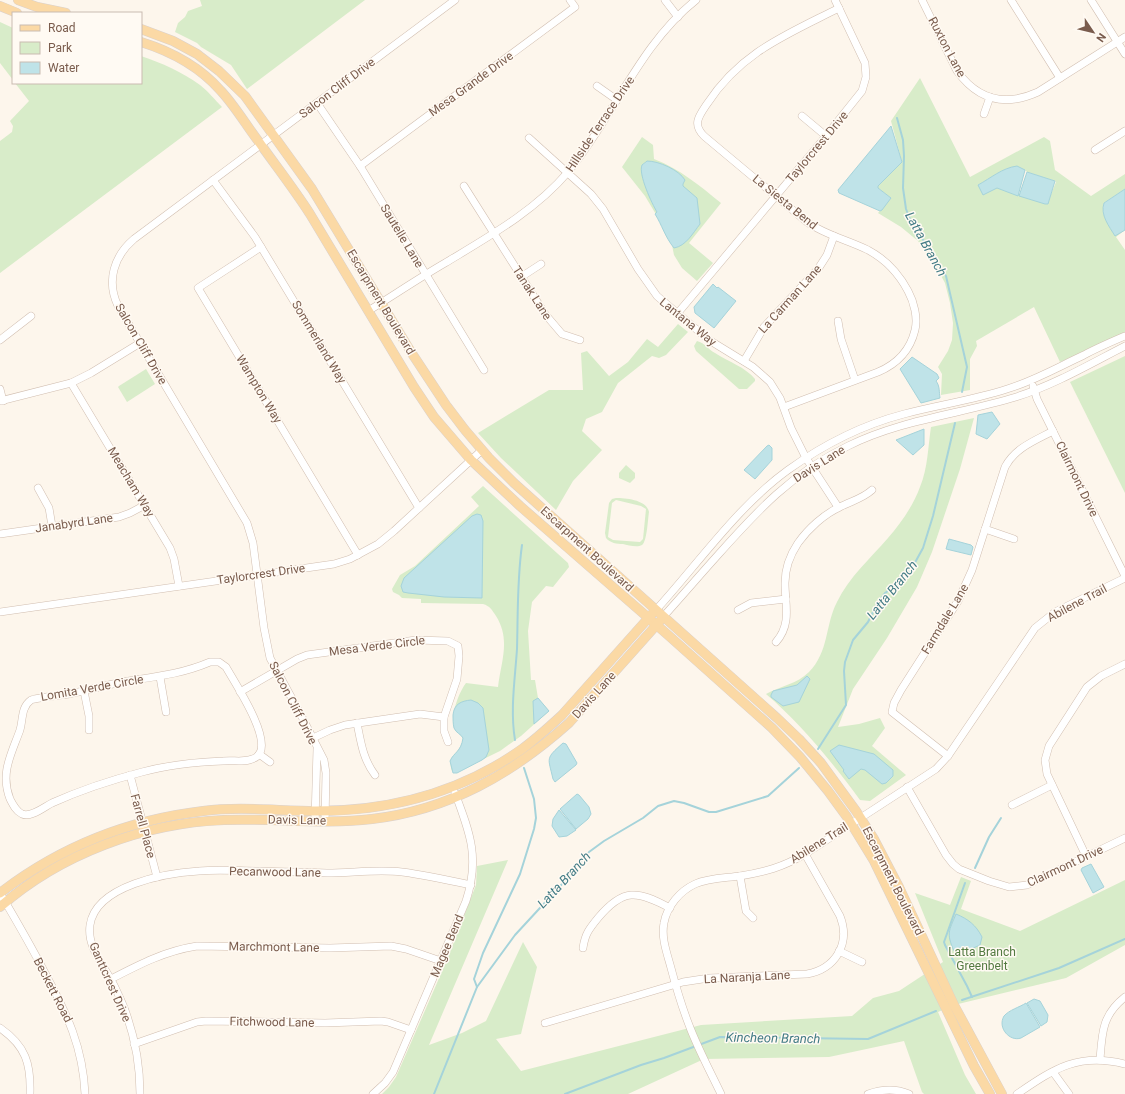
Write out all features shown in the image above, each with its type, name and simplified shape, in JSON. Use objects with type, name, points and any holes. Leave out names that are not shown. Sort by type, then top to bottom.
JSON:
[{"type":"main road","points":[[18,0],[37,7],[61,12]]},
{"type":"main road","points":[[0,6],[15,12]]},
{"type":"main road","name":"Escarpment Boulevard","points":[[142,29],[173,41],[209,63],[245,96],[312,189],[382,302],[429,382],[482,450],[514,483],[799,738],[821,763],[860,818],[889,868],[944,986],[1002,1094]]},
{"type":"main road","name":"Escarpment Boulevard","points":[[142,42],[168,52],[182,60],[210,80],[221,91],[310,214],[407,376],[434,417],[471,460],[526,511],[759,717],[800,757],[828,791],[851,824],[876,866],[972,1061],[990,1094]]},
{"type":"main road","name":"Davis Lane","points":[[0,893],[28,873],[79,845],[142,822],[215,810],[247,809],[326,811],[384,807],[416,800],[452,787],[488,771],[506,760],[546,729],[562,715],[656,610]]},
{"type":"main road","name":"Davis Lane","points":[[3,905],[22,890],[65,863],[110,843],[145,832],[170,826],[213,820],[245,819],[352,821],[393,815],[424,808],[479,787],[534,753],[569,723],[663,617]]},
{"type":"main road","points":[[759,717],[767,709]]},
{"type":"street","name":"Salcon Cliff Drive","points":[[325,821],[324,760],[276,671],[268,650],[251,535],[245,519],[115,300],[113,278],[117,259],[134,238],[317,104],[455,0]]},
{"type":"street","name":"Mesa Grande Drive","points":[[360,166],[575,7],[570,0]]},
{"type":"street","points":[[665,0],[678,17]]},
{"type":"street","name":"Hillside Terrace Drive","points":[[368,310],[494,233],[526,211],[548,193],[568,172],[590,142],[646,55],[678,17],[696,0]]},
{"type":"street","name":"Taylorcrest Drive","points":[[677,314],[860,95],[864,87],[866,77],[864,60],[835,0]]},
{"type":"street","name":"Ruxton Lane","points":[[922,0],[957,71],[968,84],[990,97],[1008,100],[1026,97],[1038,92],[1125,37]]},
{"type":"street","points":[[1011,0],[1060,78]]},
{"type":"street","points":[[1091,0],[1125,54]]},
{"type":"street","name":"La Siesta Bend","points":[[784,407],[884,369],[901,357],[907,350],[916,326],[916,317],[910,293],[889,265],[869,251],[812,225],[776,196],[704,136],[698,128],[697,121],[719,88],[734,71],[750,57],[776,40],[839,8]]},
{"type":"street","points":[[597,86],[617,100]]},
{"type":"street","points":[[984,114],[990,97]]},
{"type":"street","name":"Sautelle Lane","points":[[317,104],[360,166],[484,370]]},
{"type":"street","points":[[802,116],[826,136]]},
{"type":"street","points":[[1095,150],[1125,131]]},
{"type":"street","name":"Lantana Way","points":[[529,138],[568,172],[598,202],[653,292],[709,340],[744,361],[770,382],[784,407],[791,428],[806,458],[838,507]]},
{"type":"street","name":"Sommerland Way","points":[[213,180],[240,215],[261,247],[419,508]]},
{"type":"street","name":"Tanak Lane","points":[[464,186],[539,306],[554,326],[562,334],[580,340]]},
{"type":"street","name":"La Carman Lane","points":[[744,361],[764,327],[818,269],[827,255],[834,236]]},
{"type":"street","name":"Wampton Way","points":[[261,247],[198,288],[358,555]]},
{"type":"street","points":[[521,277],[541,264]]},
{"type":"street","points":[[0,340],[31,316]]},
{"type":"street","points":[[838,321],[841,339],[855,380]]},
{"type":"street","name":"Davis Lane","points":[[656,610],[748,505],[777,478],[806,458],[847,435],[879,422],[910,412],[1006,389],[1031,380],[1125,336]]},
{"type":"street","points":[[0,389],[2,401],[71,383],[91,373],[140,343]]},
{"type":"street","name":"Davis Lane","points":[[663,617],[759,510],[790,482],[811,467],[848,446],[883,431],[999,402],[1034,391],[1125,346]]},
{"type":"street","name":"Clairmont Drive","points":[[1031,380],[1034,391],[1053,431],[1125,577]]},
{"type":"street","name":"Meacham Way","points":[[71,383],[170,548],[174,559],[179,586]]},
{"type":"street","name":"Farmdale Lane","points":[[948,756],[892,712],[892,708],[901,690],[958,601],[972,570],[1004,467],[1008,460],[1022,448],[1053,431]]},
{"type":"street","name":"Taylorcrest Drive","points":[[0,612],[334,564],[371,549],[385,539],[482,450]]},
{"type":"street","points":[[38,488],[49,508],[52,526]]},
{"type":"street","points":[[776,642],[786,627],[786,575],[788,563],[794,549],[815,525],[838,507],[862,498],[872,490]]},
{"type":"street","name":"Janabyrd Lane","points":[[0,534],[119,517],[144,505]]},
{"type":"street","points":[[985,529],[1014,539]]},
{"type":"street","name":"Abilene Trail","points":[[721,1094],[689,1026],[675,984],[664,936],[664,923],[670,908],[682,892],[694,884],[775,869],[805,854],[936,769],[948,756],[1035,628],[1055,612],[1125,577]]},
{"type":"street","points":[[738,610],[756,602],[786,599]]},
{"type":"street","name":"Mesa Verde Circle","points":[[240,692],[297,659],[313,654],[400,642],[431,640],[451,641],[459,649],[458,670],[457,679],[444,717]]},
{"type":"street","name":"Lomita Verde Circle","points":[[210,662],[216,662],[226,667],[240,692],[259,728],[262,744],[260,754],[254,759],[247,761],[191,763],[130,775],[74,793],[30,815],[23,814],[14,807],[7,789],[6,770],[9,756],[21,728],[24,709],[33,699],[52,697],[114,684],[160,677],[185,671],[210,662]]},
{"type":"street","points":[[1086,856],[1052,786],[1046,770],[1045,760],[1051,741],[1090,684],[1101,676],[1125,664]]},
{"type":"street","points":[[160,677],[166,712]]},
{"type":"street","points":[[84,691],[89,716],[89,730]]},
{"type":"street","points":[[313,738],[342,726],[420,714],[444,717],[444,731],[448,742]]},
{"type":"street","points":[[357,723],[363,753],[367,763],[375,774]]},
{"type":"street","name":"Salcon Cliff Drive","points":[[315,821],[317,749]]},
{"type":"street","points":[[260,754],[270,762]]},
{"type":"street","name":"Farrell Place","points":[[130,775],[157,877]]},
{"type":"street","points":[[1012,805],[1052,786]]},
{"type":"street","name":"Magee Bend","points":[[373,1094],[389,1078],[441,961],[466,901],[471,885],[473,863],[472,843],[468,828],[452,787]]},
{"type":"street","name":"Clairmont Drive","points":[[907,787],[953,864],[963,871],[1004,886],[1017,887],[1032,883],[1125,838]]},
{"type":"street","name":"La Naranja Lane","points":[[545,1023],[675,984],[709,978],[813,973],[822,970],[831,963],[839,951],[844,935],[842,921],[805,854]]},
{"type":"street","name":"Pecanwood Lane","points":[[92,917],[99,905],[108,896],[130,886],[157,877],[201,870],[333,873],[389,871],[414,873],[471,885]]},
{"type":"street","points":[[740,876],[746,911],[753,918]]},
{"type":"street","name":"Beckett Road","points":[[0,893],[3,905],[37,958],[69,1021],[80,1056],[85,1094]]},
{"type":"street","points":[[583,948],[586,932],[607,907],[617,900],[629,895],[642,895],[653,898],[670,908]]},
{"type":"street","name":"Ganttcrest Drive","points":[[92,917],[90,930],[92,944],[111,980],[126,1016],[134,1044],[139,1074],[140,1094]]},
{"type":"street","name":"Marchmont Lane","points":[[111,980],[158,956],[183,948],[197,946],[330,948],[391,946],[406,949],[441,961]]},
{"type":"street","points":[[839,951],[862,962]]},
{"type":"street","points":[[1100,1060],[1102,1034],[1106,1020],[1113,1007],[1125,997]]},
{"type":"street","name":"Fitchwood Lane","points":[[134,1044],[197,1022],[206,1021],[325,1024],[381,1021],[411,1030]]},
{"type":"street","points":[[0,1028],[18,1043],[25,1055],[30,1072],[30,1094]]},
{"type":"street","points":[[1017,1094],[1067,1064],[1083,1060],[1100,1060],[1125,1064]]},
{"type":"street","points":[[1053,1072],[1069,1094]]},
{"type":"street","points":[[868,1094],[889,1090],[901,1091],[909,1094]]},
{"type":"green space","points":[[200,0],[365,0],[247,89],[231,65],[197,43],[175,32],[178,23],[185,17],[188,11],[202,6]]},
{"type":"green space","points":[[0,22],[12,28],[12,79],[0,63]]},
{"type":"green space","points":[[142,56],[172,68],[193,80],[206,90],[222,107],[0,273],[0,141],[12,132],[13,126],[10,121],[29,101],[16,84],[142,84]]},
{"type":"green space","points":[[920,78],[970,177],[1044,137],[1050,141],[1055,170],[1091,196],[1125,174],[1125,189],[1104,203],[1103,211],[1110,228],[1115,235],[1125,230],[1116,237],[1125,250],[1125,334],[1060,362],[1034,307],[976,341],[977,346],[970,359],[970,390],[941,395],[942,374],[938,367],[948,351],[952,340],[953,323],[945,283],[918,241],[901,227],[878,213],[891,198],[878,188],[878,186],[902,162],[891,121]],"holes":[[[1006,169],[1025,170],[1056,182],[1047,204],[999,188],[978,185]]]},
{"type":"green space","points":[[642,137],[653,145],[654,159],[681,173],[721,203],[689,243],[713,263],[697,281],[682,268],[674,255],[672,245],[666,236],[663,226],[645,196],[622,167]]},
{"type":"green space","points":[[678,324],[688,332],[666,355],[659,358],[652,356],[618,383],[602,412],[586,419],[582,431],[602,450],[573,481],[556,510],[501,458],[478,433],[549,390],[583,390],[581,353],[587,351],[609,376],[628,362],[647,339],[658,347]]},
{"type":"green space","points":[[697,341],[746,371],[755,379],[755,381],[747,389],[739,389],[696,351],[694,346]]},
{"type":"green space","points":[[1125,356],[1125,493],[1070,382]]},
{"type":"green space","points":[[146,369],[155,384],[127,402],[118,387]]},
{"type":"green space","points":[[974,418],[960,469],[932,552],[917,587],[887,638],[853,689],[838,727],[859,724],[880,718],[885,728],[872,746],[906,775],[870,801],[860,800],[816,744],[779,705],[766,694],[804,676],[809,672],[820,656],[833,611],[842,593],[860,568],[898,526],[914,501],[925,472],[931,427]]},
{"type":"green space","points":[[626,465],[635,473],[635,478],[630,483],[619,478],[619,473]]},
{"type":"green space","points":[[483,486],[568,563],[569,567],[553,587],[546,586],[532,602],[528,631],[531,680],[535,680],[538,698],[549,711],[521,736],[500,751],[455,773],[452,771],[451,761],[459,749],[463,738],[455,729],[453,724],[454,712],[460,692],[466,683],[498,687],[504,651],[501,625],[492,610],[483,604],[421,603],[421,599],[402,598],[393,592],[392,589],[400,575],[415,566],[479,506],[471,497]]},
{"type":"green space","points":[[620,498],[636,500],[647,508],[649,512],[647,530],[644,543],[642,545],[635,546],[616,543],[606,538],[605,533],[609,503],[612,499]],"holes":[[[616,500],[641,506],[646,509],[643,539],[640,542],[613,540],[608,537],[612,503]]]},
{"type":"green space","name":"Latta Branch Greenbelt","points":[[508,860],[429,1045],[462,1033],[486,1021],[523,942],[537,967],[521,1034],[496,1039],[521,1071],[701,1025],[852,1016],[873,998],[899,991],[943,962],[915,893],[950,905],[961,877],[971,881],[961,909],[1020,931],[1125,880],[1125,945],[1066,978],[954,1005],[938,1012],[965,1075],[976,1094],[924,1094],[904,1041],[829,1057],[704,1059],[628,1094],[382,1094],[396,1077],[447,960],[476,885],[477,866]]},
{"type":"water","points":[[891,126],[902,162],[878,186],[878,188],[891,198],[880,211],[839,193],[838,190]]},
{"type":"water","points":[[647,161],[663,164],[674,170],[685,180],[683,186],[697,198],[700,224],[689,239],[678,247],[674,248],[671,244],[655,214],[657,212],[649,196],[641,169],[642,165]]},
{"type":"water","points":[[1017,166],[1025,170],[1018,196],[997,188],[983,195],[978,185],[1001,171]]},
{"type":"water","points":[[1027,172],[1055,181],[1048,204],[1019,196]]},
{"type":"water","points":[[1125,189],[1125,230],[1115,236],[1104,216],[1103,207],[1104,203]]},
{"type":"water","points":[[713,284],[736,301],[714,328],[695,313],[694,307]]},
{"type":"water","points":[[912,357],[937,374],[939,378],[936,381],[939,387],[940,398],[921,403],[900,369]]},
{"type":"water","points":[[992,412],[1000,424],[987,439],[976,434],[978,415]]},
{"type":"water","points":[[924,429],[924,445],[913,455],[896,440]]},
{"type":"water","points":[[769,445],[772,448],[772,460],[755,479],[744,470]]},
{"type":"water","points":[[477,514],[481,515],[483,521],[482,598],[444,597],[403,592],[401,586],[404,578],[472,516]]},
{"type":"water","points":[[949,539],[971,545],[973,547],[971,555],[946,549]]},
{"type":"water","points":[[807,676],[810,679],[799,702],[783,706],[771,697],[773,691],[797,685]]},
{"type":"water","points":[[538,698],[549,711],[534,724],[533,701]]},
{"type":"water","points":[[471,700],[478,703],[483,708],[489,750],[486,757],[482,760],[457,773],[453,773],[450,761],[461,746],[463,738],[454,728],[453,715],[456,706],[464,701]]},
{"type":"water","points":[[563,743],[566,744],[577,763],[555,782],[549,759],[553,752]]},
{"type":"water","points":[[839,745],[874,754],[893,770],[893,776],[886,783],[882,784],[865,770],[861,769],[849,779],[830,751]]},
{"type":"water","points":[[577,794],[589,807],[591,814],[588,819],[576,829],[560,809]]},
{"type":"water","points":[[559,810],[576,830],[567,836],[559,837],[552,826],[553,819]]},
{"type":"water","points":[[1091,864],[1104,887],[1093,893],[1081,870],[1082,868]]},
{"type":"water","points":[[956,914],[971,923],[982,937],[980,945],[960,954],[954,951],[949,936],[950,928]]},
{"type":"water","points":[[1034,999],[1040,1001],[1048,1015],[1047,1022],[1041,1026],[1027,1003]]},
{"type":"water","points":[[1026,1003],[1040,1027],[1021,1038],[1013,1038],[1003,1029],[1002,1021],[1004,1016],[1009,1012]]},
{"type":"waterway","name":"Latta Branch","points":[[897,118],[903,140],[903,188],[906,209],[910,219],[946,276],[967,367],[962,392]]},
{"type":"waterway","name":"Latta Branch","points":[[818,749],[846,705],[844,671],[845,662],[853,640],[868,622],[877,604],[885,593],[901,582],[912,568],[923,548],[933,516],[955,423]]},
{"type":"waterway","points":[[515,740],[513,706],[517,649],[518,584],[522,545]]},
{"type":"waterway","points":[[477,987],[474,979],[483,953],[520,874],[534,829],[536,818],[534,799],[524,768]]},
{"type":"waterway","name":"Latta Branch","points":[[434,1094],[477,987],[515,935],[575,870],[589,852],[604,841],[643,818],[658,806],[674,801],[709,812],[716,812],[768,796],[799,768]]},
{"type":"waterway","points":[[975,868],[989,837],[1001,818]]},
{"type":"waterway","points":[[965,883],[944,942],[972,997]]},
{"type":"waterway","name":"Kincheon Branch","points":[[962,1000],[1059,968],[1125,939]]},
{"type":"waterway","name":"Kincheon Branch","points":[[565,1094],[720,1037],[868,1039],[936,1011]]}]
